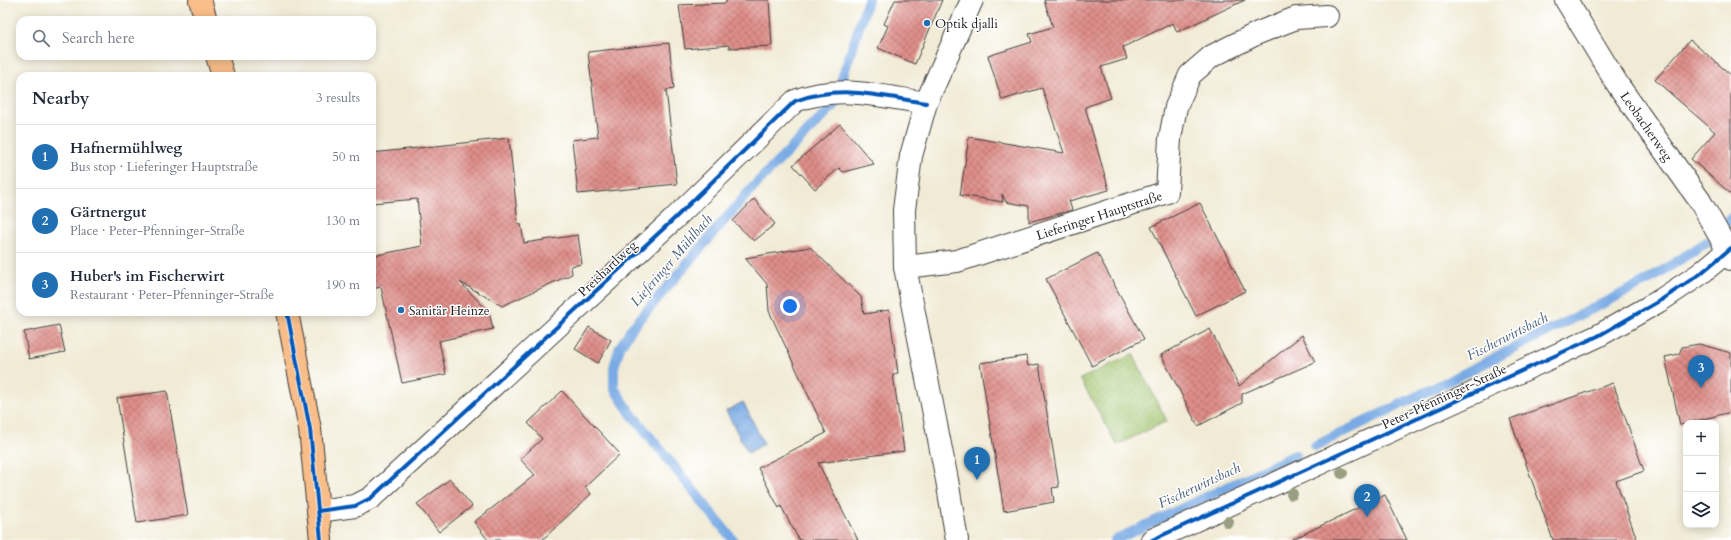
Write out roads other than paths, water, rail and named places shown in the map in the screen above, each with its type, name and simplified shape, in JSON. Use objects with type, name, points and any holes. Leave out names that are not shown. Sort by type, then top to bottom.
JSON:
[{"type":"main road","points":[[200,0],[205,16]]},
{"type":"main road","points":[[218,60],[221,72]]},
{"type":"main road","points":[[288,316],[310,429],[321,540]]},
{"type":"street","points":[[957,540],[947,480],[905,267],[904,210],[911,156],[926,103],[972,0]]},
{"type":"street","name":"Leobacherweg","points":[[1566,0],[1618,85],[1700,201],[1730,253]]},
{"type":"street","name":"Lieferinger Hauptstraße","points":[[905,267],[957,261],[1167,192],[1170,138],[1176,107],[1190,75],[1212,56],[1258,33],[1296,18],[1327,16]]},
{"type":"street","name":"Preishartlweg","points":[[318,512],[356,506],[371,498],[674,219],[795,101],[822,93],[855,92],[926,103]]},
{"type":"street","name":"Peter-Pfenninger-Straße","points":[[1152,540],[1598,336],[1661,300],[1730,253]]},
{"type":"water","points":[[743,402],[764,444],[748,453],[726,411]]},
{"type":"waterway","name":"Lieferinger Mühlbach","points":[[733,540],[630,412],[614,388],[614,367],[620,347],[632,328],[753,187],[833,106],[868,0]]},
{"type":"waterway","name":"Fischerwirtsbach","points":[[1315,446],[1477,367],[1647,281],[1707,242]]},
{"type":"waterway","name":"Fischerwirtsbach","points":[[1115,540],[1295,455]]},
{"type":"place","name":"Optik djalli","points":[[927,23]]},
{"type":"place","name":"Sanitär Heinze","points":[[401,310]]},
{"type":"place","name":"Huber's im Fischerwirt","points":[[1701,388]]},
{"type":"place","name":"Hafnermühlweg","points":[[977,480]]},
{"type":"place","name":"Gärtnergut","points":[[1367,517]]}]
